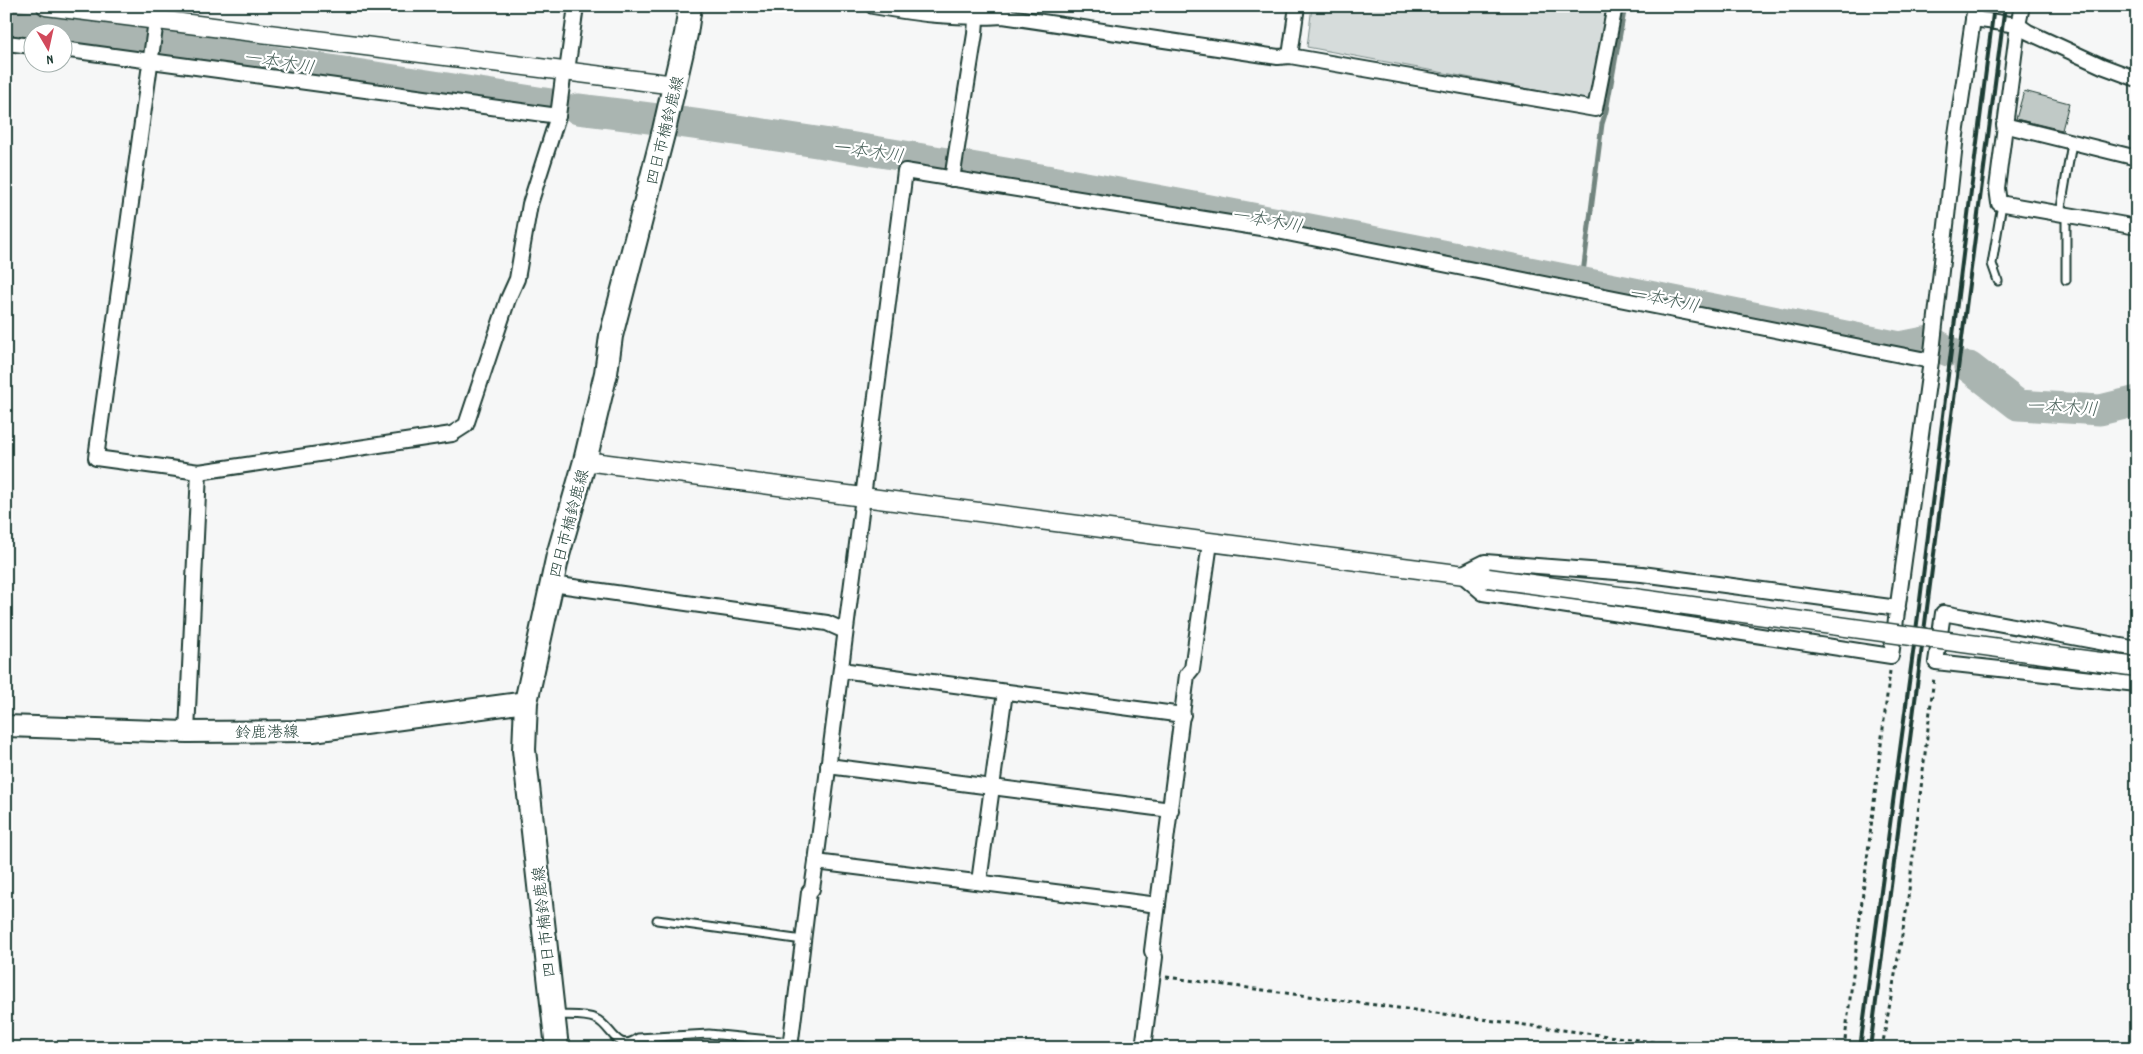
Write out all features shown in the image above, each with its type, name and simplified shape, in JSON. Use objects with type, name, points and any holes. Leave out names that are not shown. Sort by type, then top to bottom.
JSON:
[{"type":"main road","name":"四日市楠鈴鹿線","points":[[557,1048],[524,750],[526,702],[552,584],[606,373],[610,336],[675,86],[690,6]]},
{"type":"main road","name":"鈴鹿港線","points":[[6,726],[187,732],[313,731],[526,702]]},
{"type":"street","points":[[46,6],[157,13],[675,86]]},
{"type":"street","points":[[157,13],[96,458],[199,472],[452,434],[466,425],[508,300],[518,279],[530,204],[558,116],[576,6]]},
{"type":"street","points":[[873,6],[935,16],[976,12],[1278,56],[1290,56],[1596,109],[1615,6]]},
{"type":"street","points":[[1290,56],[1296,6]]},
{"type":"street","points":[[2022,6],[2004,125],[1997,188],[1999,203],[2137,227]]},
{"type":"street","points":[[952,179],[975,34],[976,12]]},
{"type":"street","points":[[1461,574],[1483,593],[1892,656],[1931,361],[1956,135],[1974,13],[2018,24],[2028,32],[2137,79]]},
{"type":"street","points":[[6,43],[22,45]]},
{"type":"street","points":[[72,50],[558,116]]},
{"type":"street","points":[[2004,125],[2137,158]]},
{"type":"street","points":[[790,1045],[809,892],[812,889],[816,862],[905,172],[1267,229],[1931,361]]},
{"type":"street","points":[[585,461],[1461,574],[2137,667]]},
{"type":"street","points":[[187,732],[199,472]]},
{"type":"street","points":[[1142,1048],[1155,957],[1152,951],[1188,674],[1192,669],[1210,543]]},
{"type":"street","points":[[1461,574],[1485,562],[1593,570],[1642,574],[1898,608]]},
{"type":"street","points":[[552,584],[827,623],[846,632]]},
{"type":"street","points":[[2137,649],[1943,613],[1936,662],[2137,684]]},
{"type":"street","points":[[841,670],[1183,715]]},
{"type":"street","points":[[978,882],[1004,692]]},
{"type":"street","points":[[828,766],[1170,810]]},
{"type":"street","points":[[816,862],[1158,905]]},
{"type":"lane","points":[[2066,280],[2063,215],[2072,143]]},
{"type":"lane","points":[[1998,282],[1992,264],[2002,204]]},
{"type":"lane","points":[[657,920],[803,940]]},
{"type":"lane","points":[[553,1015],[588,1016],[596,1019],[602,1023],[616,1041],[624,1044],[632,1044],[638,1038],[709,1034],[790,1045]]},
{"type":"path","points":[[1844,1048],[1892,656]]},
{"type":"path","points":[[1882,1048],[1907,907],[1936,662]]},
{"type":"path","points":[[1152,975],[1698,1048]]},
{"type":"shaded area","points":[[1312,6],[1610,6],[1593,101],[1307,47]]},
{"type":"building","points":[[2024,91],[2069,103],[2062,130],[2016,119]]},
{"type":"waterway","points":[[1583,273],[1602,124],[1625,6]]},
{"type":"waterway","name":"一本木川","points":[[6,24],[168,45],[551,104]]},
{"type":"waterway","name":"一本木川","points":[[578,109],[804,140],[1029,177],[1359,238],[1900,347],[1930,341],[1948,351]]},
{"type":"waterway","name":"一本木川","points":[[1969,367],[2018,405],[2100,410],[2137,401]]},
{"type":"railway","points":[[1860,1048],[1919,608],[1994,6]]},
{"type":"railway","points":[[1870,1048],[2005,6]]}]
